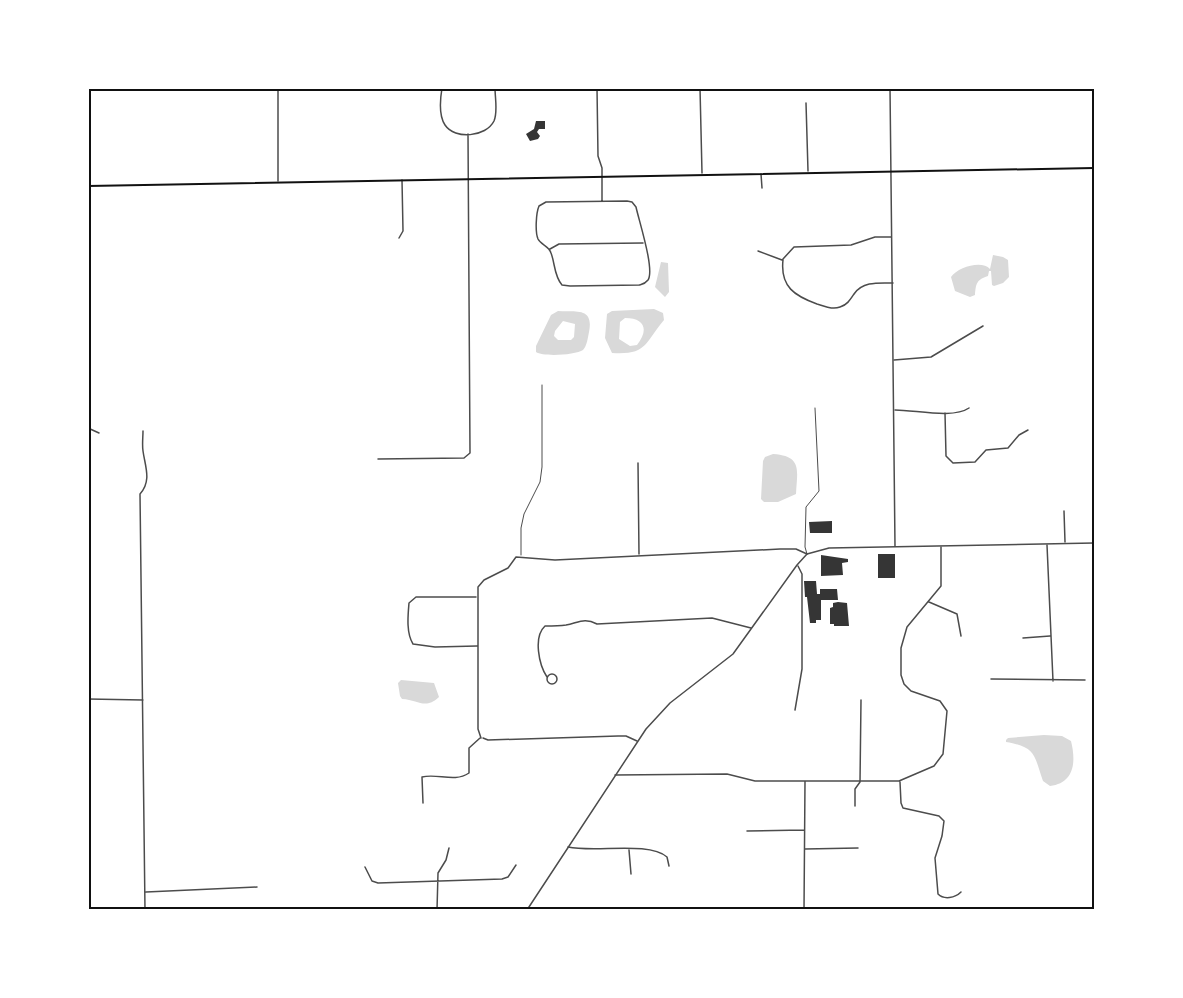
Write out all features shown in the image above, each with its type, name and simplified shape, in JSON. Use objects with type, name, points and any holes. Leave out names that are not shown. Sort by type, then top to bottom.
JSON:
[{"type":"main road","points":[[88,186],[1095,168]]},
{"type":"street","points":[[278,88],[278,182]]},
{"type":"street","points":[[442,88],[443,122],[452,131],[468,134],[484,131],[493,123],[495,88]]},
{"type":"street","points":[[597,88],[598,156],[602,176],[602,201]]},
{"type":"street","points":[[700,88],[702,174]]},
{"type":"street","points":[[890,88],[895,547]]},
{"type":"street","points":[[806,103],[808,172]]},
{"type":"street","points":[[378,459],[464,458],[470,453],[468,134]]},
{"type":"street","points":[[761,173],[762,188]]},
{"type":"street","points":[[399,238],[403,231],[402,180]]},
{"type":"street","points":[[602,201],[632,202],[636,207],[650,273],[647,281],[639,285],[563,286],[558,280],[550,249],[537,237],[537,211],[542,203],[602,201]]},
{"type":"street","points":[[892,237],[875,237],[850,245],[794,247],[785,255],[782,266],[786,282],[793,293],[798,297],[833,308],[848,303],[855,292],[867,284],[893,283]]},
{"type":"street","points":[[550,249],[559,244],[644,243]]},
{"type":"street","points":[[758,251],[783,260]]},
{"type":"street","points":[[894,360],[931,357],[983,326]]},
{"type":"street","points":[[894,410],[945,413],[963,412],[969,408]]},
{"type":"street","points":[[945,413],[946,455],[948,460],[955,463],[975,462],[985,450],[1008,448],[1019,435],[1028,430]]},
{"type":"street","points":[[88,428],[99,434]]},
{"type":"street","points":[[143,431],[147,479],[140,494],[145,909]]},
{"type":"street","points":[[638,463],[639,555]]},
{"type":"street","points":[[1065,511],[1065,543]]},
{"type":"street","points":[[527,909],[637,741],[670,703],[725,661],[752,628],[796,565],[807,554],[825,548],[1095,543]]},
{"type":"street","points":[[1047,544],[1053,681]]},
{"type":"street","points":[[615,775],[727,774],[754,781],[860,782],[899,781],[932,768],[943,754],[948,714],[942,702],[911,691],[906,686],[902,677],[901,648],[903,635],[910,623],[940,586],[941,546]]},
{"type":"street","points":[[481,738],[478,729],[478,587],[484,580],[504,571],[514,559],[521,557],[555,560],[780,549],[796,549],[807,554]]},
{"type":"street","points":[[795,710],[802,669],[802,574],[796,565]]},
{"type":"street","points":[[477,646],[422,647],[413,644],[410,641],[408,611],[409,603],[416,597],[478,597]]},
{"type":"street","points":[[929,602],[957,614],[961,636]]},
{"type":"street","points":[[547,677],[539,652],[540,633],[545,626],[566,625],[576,621],[597,624],[712,618],[752,628]]},
{"type":"street","points":[[1023,638],[1051,636]]},
{"type":"street","points":[[991,678],[1085,680]]},
{"type":"street","points":[[88,699],[144,700]]},
{"type":"street","points":[[855,806],[855,789],[860,782],[861,700]]},
{"type":"street","points":[[423,803],[422,777],[435,775],[442,778],[466,775],[469,773],[469,748],[481,738],[488,740],[626,736],[637,741]]},
{"type":"street","points":[[899,781],[902,807],[910,811],[940,816],[944,821],[935,856],[938,895],[951,897],[961,892]]},
{"type":"street","points":[[804,909],[805,782]]},
{"type":"street","points":[[747,831],[805,830]]},
{"type":"street","points":[[568,847],[646,849],[659,852],[667,857],[669,866]]},
{"type":"street","points":[[437,909],[436,882],[449,848]]},
{"type":"street","points":[[804,849],[858,848]]},
{"type":"street","points":[[628,850],[631,874]]},
{"type":"street","points":[[365,867],[375,883],[504,879],[516,866]]},
{"type":"street","points":[[145,892],[257,887]]},
{"type":"lane","points":[[521,557],[521,528],[524,514],[540,482],[542,467],[542,385]]},
{"type":"lane","points":[[807,554],[806,507],[819,491],[815,408]]},
{"type":"shaded area","points":[[993,255],[1008,260],[1009,277],[1003,283],[992,285],[991,271],[989,271],[988,276],[977,283],[975,295],[970,297],[955,291],[951,277],[954,273],[976,265],[990,269]]},
{"type":"shaded area","points":[[661,262],[668,263],[669,292],[665,297],[655,287]]},
{"type":"shaded area","points":[[654,309],[663,313],[664,320],[639,350],[612,353],[605,338],[607,314],[612,311]],"holes":[[[625,318],[641,323],[644,330],[637,345],[630,346],[619,339],[620,322]]]},
{"type":"shaded area","points":[[558,311],[577,311],[589,318],[587,341],[583,350],[560,355],[536,352],[536,346],[551,315]],"holes":[[[563,321],[575,324],[574,337],[571,340],[558,340],[554,336]]]},
{"type":"shaded area","points":[[773,454],[783,455],[794,461],[797,472],[796,494],[778,502],[764,502],[761,499],[763,461],[765,457]]},
{"type":"shaded area","points":[[401,680],[434,683],[439,697],[426,704],[402,699],[398,683]]},
{"type":"shaded area","points":[[1062,736],[1071,741],[1073,749],[1072,770],[1069,776],[1065,781],[1050,786],[1043,781],[1029,750],[1006,742],[1008,738]]},
{"type":"building","points":[[536,121],[545,121],[545,129],[539,129],[538,139],[530,141],[526,134],[534,129]]},
{"type":"building","points":[[832,521],[832,533],[810,533],[809,522]]},
{"type":"building","points":[[878,554],[895,554],[895,578],[878,578]]},
{"type":"building","points":[[821,555],[848,559],[848,562],[842,563],[843,575],[821,576]]},
{"type":"building","points":[[804,581],[816,581],[817,594],[820,594],[820,589],[837,589],[838,600],[821,600],[821,620],[816,620],[816,623],[810,623]]},
{"type":"building","points":[[833,603],[847,603],[849,626],[830,624],[830,608],[833,607]]}]
